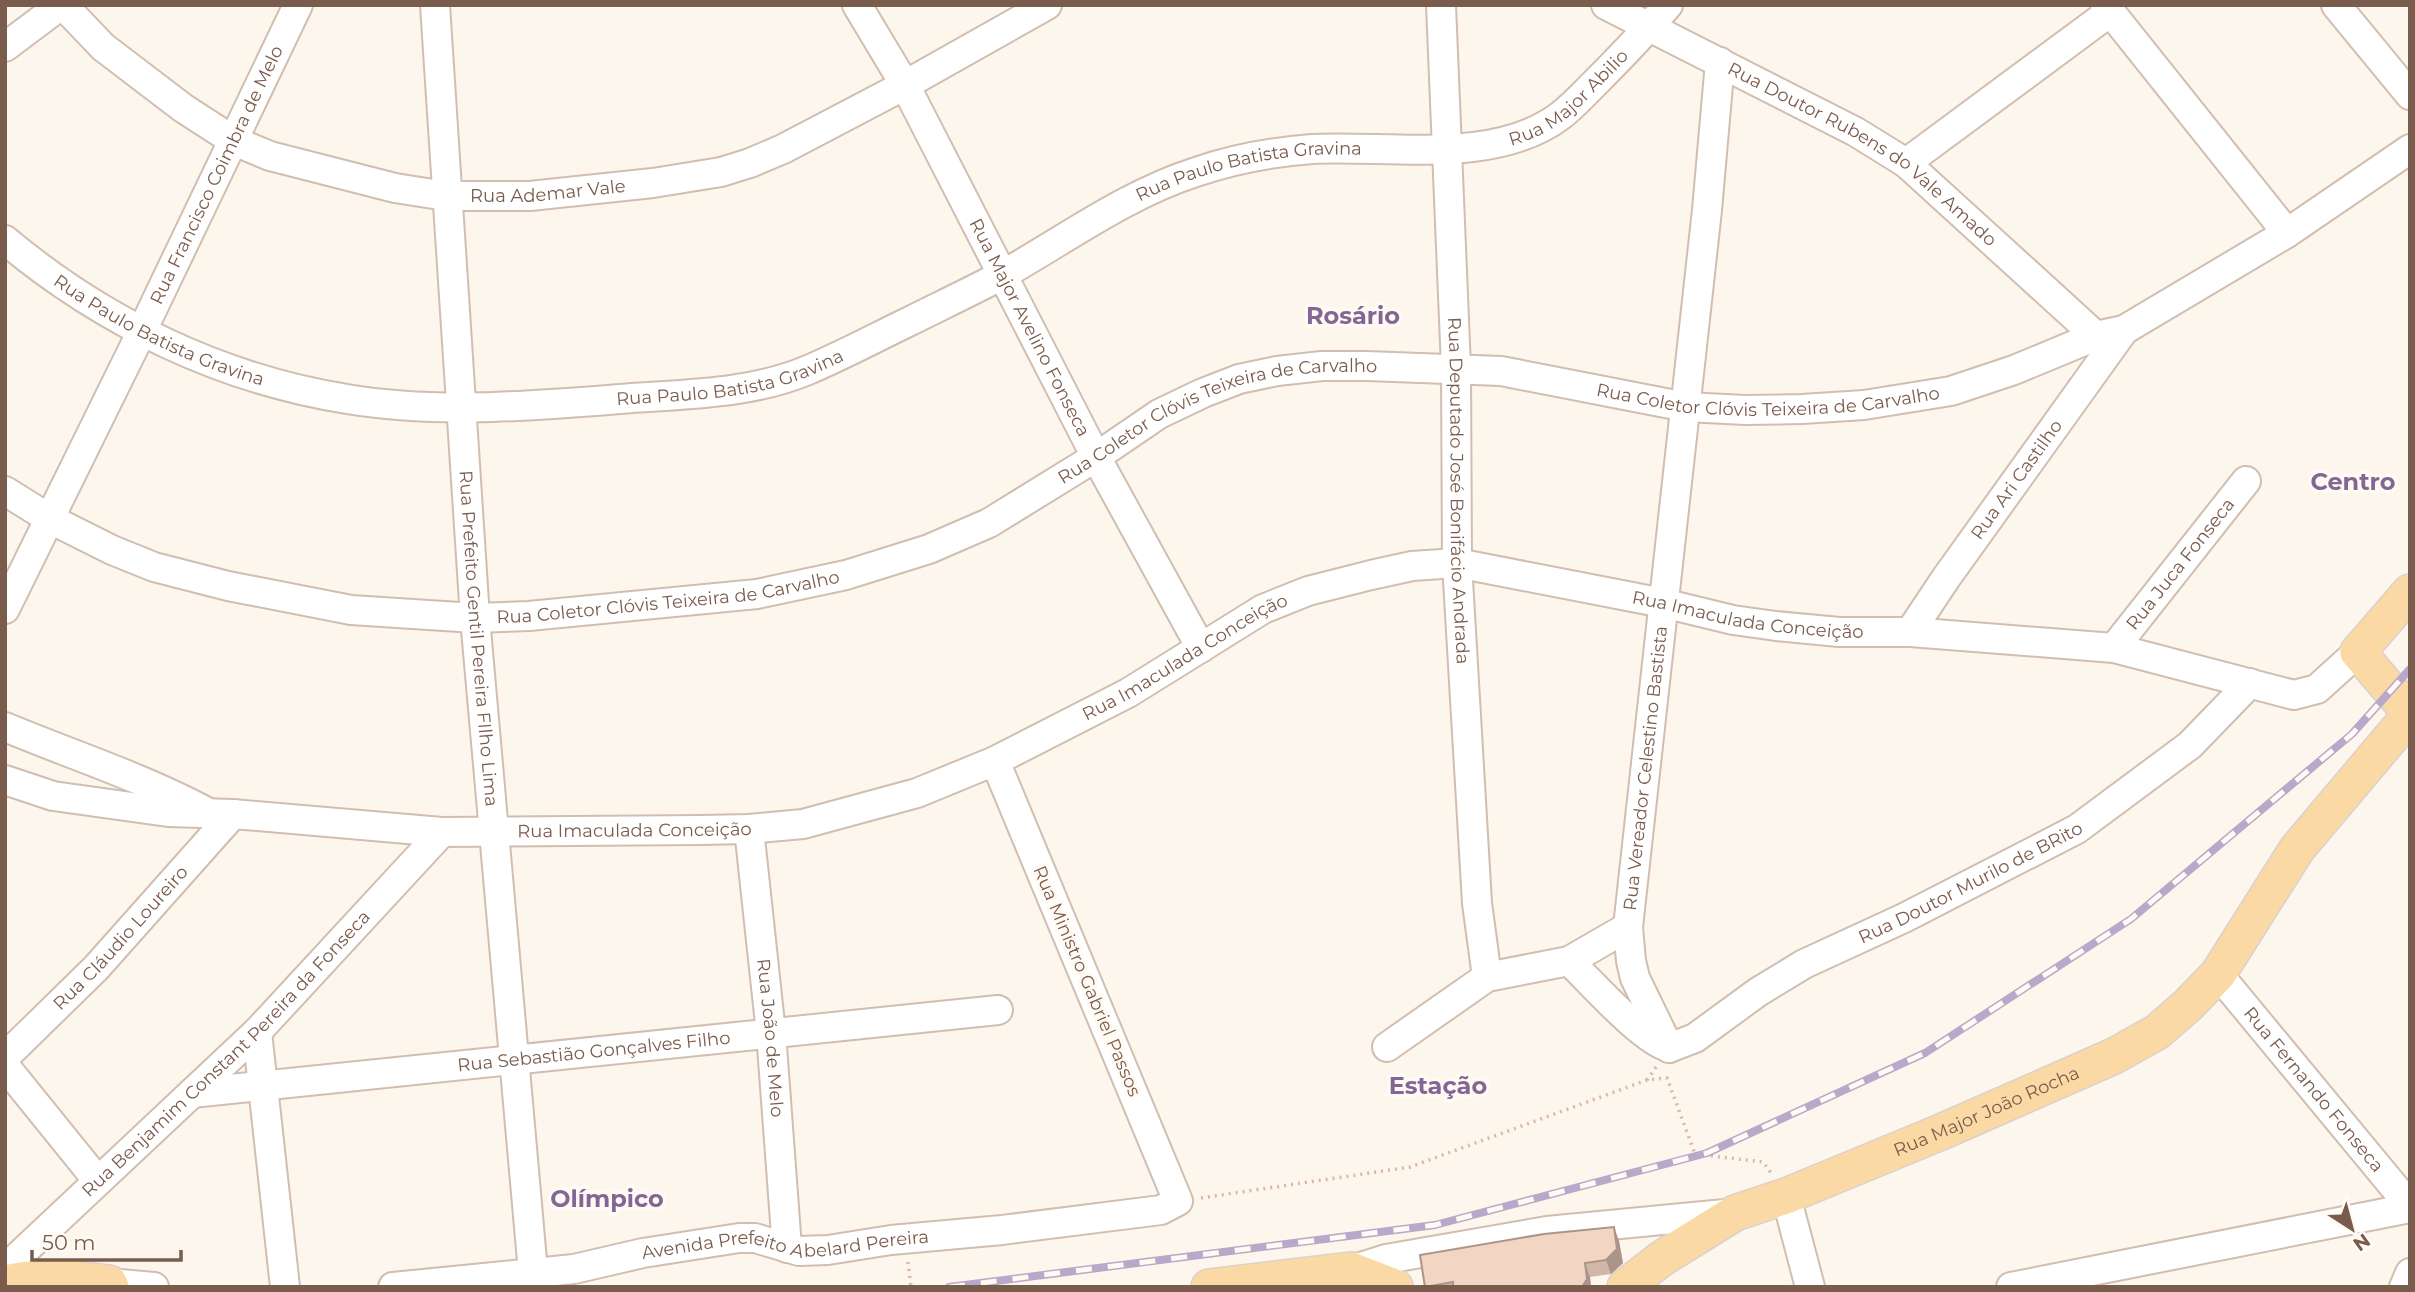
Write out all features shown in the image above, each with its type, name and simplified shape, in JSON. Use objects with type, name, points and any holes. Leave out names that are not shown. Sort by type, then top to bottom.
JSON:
[{"type":"main road","points":[[2403,706],[2358,652],[2410,592]]},
{"type":"main road","name":"Rua Major João Rocha","points":[[1625,1287],[1661,1259],[1735,1213],[1786,1196],[1941,1132],[2141,1042],[2173,1020],[2218,974],[2297,849],[2403,706]]},
{"type":"main road","points":[[1351,1270],[1395,1287]]},
{"type":"main road","name":"Rua Major João Rocha","points":[[1210,1287],[1351,1270]]},
{"type":"main road","points":[[5,1283],[44,1276],[110,1285]]},
{"type":"street","points":[[5,47],[62,5]]},
{"type":"street","name":"Rua Ademar Vale","points":[[62,5],[86,31],[128,68],[234,141],[306,167],[395,188],[446,196],[530,196],[653,183],[721,172],[750,163],[783,149],[905,85],[1047,5]]},
{"type":"street","name":"Rua Francisco Coimbra de Melo","points":[[5,609],[298,5]]},
{"type":"street","name":"Rua Prefeito Gentil Pereira FIlho Lima","points":[[435,5],[475,618],[533,1272]]},
{"type":"street","name":"Rua Major Avelino Fonseca","points":[[858,5],[905,85],[1096,457],[1201,648]]},
{"type":"street","name":"Rua Deputado José Bonifácio Andrada","points":[[1441,5],[1457,368],[1457,563],[1477,903],[1487,977]]},
{"type":"street","name":"Rua Doutor Rubens do Vale Amado","points":[[1606,5],[1856,132],[1906,163],[2096,336]]},
{"type":"street","name":"Rua Major Abilio","points":[[1446,149],[1501,142],[1521,136],[1560,117],[1668,5]]},
{"type":"street","points":[[2336,5],[2410,95]]},
{"type":"street","points":[[1906,163],[2107,8],[2287,233]]},
{"type":"street","name":"Rua Vereador Celestino Bastista","points":[[1669,1048],[1635,978],[1628,927],[1707,211],[1720,62]]},
{"type":"street","name":"Rua Paulo Batista Gravina","points":[[5,240],[65,285],[141,333],[209,363],[291,388],[350,400],[463,407],[570,402],[731,390],[757,386],[806,371],[1003,274],[1103,215],[1185,175],[1225,162],[1276,152],[1312,149],[1446,149]]},
{"type":"street","name":"Rua Coletor Clóvis Teixeira de Carvalho","points":[[5,491],[50,519],[154,568],[332,608],[475,618],[529,617],[757,594],[846,575],[962,536],[989,523],[1096,457],[1159,414],[1238,379],[1277,371],[1322,366],[1457,368],[1501,372],[1686,407],[1745,410],[1864,405],[1951,391],[2014,370],[2096,336],[2124,330],[2287,233],[2410,149]]},
{"type":"street","name":"Rua Ari Castilho","points":[[1910,632],[2124,330]]},
{"type":"street","name":"Rua Juca Fonseca","points":[[2114,648],[2246,481]]},
{"type":"street","name":"Rua Imaculada Conceição","points":[[5,780],[53,796],[168,813],[222,814],[442,832],[749,829],[803,824],[904,797],[995,761],[1128,693],[1263,609],[1308,591],[1412,566],[1457,563],[1663,603],[1733,620],[1776,626],[1839,632],[1910,632],[2114,648],[2284,694],[2305,694],[2317,689],[2358,652]]},
{"type":"street","name":"Rua Doutor Murilo de BRito","points":[[1669,1048],[1695,1038],[1758,992],[1804,964],[1916,912],[2077,829],[2190,745],[2250,683]]},
{"type":"street","points":[[5,727],[222,814]]},
{"type":"street","name":"Rua Ministro Gabriel Passos","points":[[995,761],[1178,1201]]},
{"type":"street","name":"Rua Cláudio Loureiro","points":[[5,1057],[96,968],[222,814]]},
{"type":"street","name":"Rua João de Melo","points":[[749,829],[771,1033],[787,1248]]},
{"type":"street","name":"Rua Benjamim Constant Pereira da Fonseca","points":[[5,1273],[9,1265],[257,1032],[442,832]]},
{"type":"street","points":[[1387,1047],[1487,977],[1569,961],[1628,927]]},
{"type":"street","points":[[1569,961],[1654,1041],[1669,1048]]},
{"type":"street","name":"Rua Fernando Fonseca","points":[[2218,974],[2410,1207]]},
{"type":"street","name":"Rua Sebastião Gonçalves Filho","points":[[191,1093],[998,1010]]},
{"type":"street","points":[[257,1032],[285,1287]]},
{"type":"street","points":[[5,1066],[98,1181]]},
{"type":"street","points":[[1786,1196],[1810,1287]]},
{"type":"street","name":"Avenida Prefeito Abelard Pereira","points":[[393,1287],[574,1269],[738,1238],[755,1238],[799,1251],[828,1250],[891,1240],[1002,1230],[1161,1210],[1178,1201]]},
{"type":"street","points":[[2011,1287],[2410,1207]]},
{"type":"street","name":"Rua Major João Rocha","points":[[1351,1270],[1387,1259],[1547,1231],[1735,1213]]},
{"type":"street","points":[[2403,1287],[2410,1273]]},
{"type":"street","points":[[110,1285],[154,1287]]},
{"type":"path","points":[[1647,1080],[1669,1048]]},
{"type":"path","points":[[1178,1201],[1410,1167],[1647,1080],[1667,1078],[1695,1154],[1763,1162],[1786,1196]]},
{"type":"building","points":[[1614,1227],[1617,1249],[1606,1260],[1585,1263],[1587,1279],[1582,1287],[1453,1287],[1453,1282],[1425,1287],[1420,1255],[1544,1234]]},
{"type":"railway","points":[[949,1287],[1435,1225],[1707,1153],[1925,1053],[2131,919],[2352,734],[2410,669]]},
{"type":"district","name":"Rosário","points":[[1353,315]]},
{"type":"district","name":"Centro","points":[[2353,481]]},
{"type":"district","name":"Estação","points":[[1438,1085]]},
{"type":"district","name":"Olímpico","points":[[607,1198]]}]
